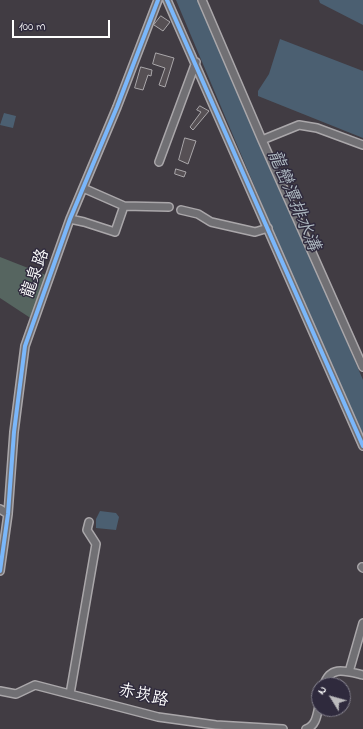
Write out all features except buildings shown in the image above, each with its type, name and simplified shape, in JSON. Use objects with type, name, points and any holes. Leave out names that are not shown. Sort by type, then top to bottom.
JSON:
[{"type":"street","name":"龍泉路","points":[[0,572],[8,514],[14,432],[25,346],[70,219],[117,107],[158,0]]},
{"type":"street","points":[[167,0],[196,62],[363,446]]},
{"type":"street","points":[[202,0],[262,140],[363,367]]},
{"type":"street","points":[[159,162],[196,62]]},
{"type":"street","points":[[262,140],[299,126],[317,128],[363,145]]},
{"type":"street","points":[[83,188],[124,206],[169,207]]},
{"type":"street","points":[[70,219],[115,232],[124,206]]},
{"type":"street","points":[[182,210],[198,214],[211,222],[255,232],[268,228]]},
{"type":"street","points":[[0,509],[8,514]]},
{"type":"street","points":[[70,694],[96,544],[86,530],[89,522]]},
{"type":"street","points":[[348,672],[363,623]]},
{"type":"street","points":[[327,677],[333,672],[348,672],[363,676]]},
{"type":"street","name":"赤崁路","points":[[0,691],[16,694],[35,686],[158,717],[216,725],[283,729]]},
{"type":"street","points":[[306,729],[312,725],[317,717]]},
{"type":"shaded area","points":[[0,257],[46,275],[32,319],[0,298]]},
{"type":"water","points":[[176,0],[201,0],[363,380],[363,444]]},
{"type":"water","points":[[319,0],[363,0],[363,25],[320,3]]},
{"type":"water","points":[[280,39],[363,71],[363,138],[258,96],[258,91],[269,74]]},
{"type":"water","points":[[4,113],[16,116],[13,128],[0,125]]},
{"type":"water","points":[[100,511],[116,513],[119,517],[116,530],[96,528],[96,519]]},
{"type":"cycle path","points":[[0,571],[8,514],[14,432],[25,346],[70,219],[117,107],[158,0]]},
{"type":"cycle path","points":[[167,0],[363,446]]},
{"type":"water label","name":"龍巒潭排水溝","points":[[292,201]]}]
